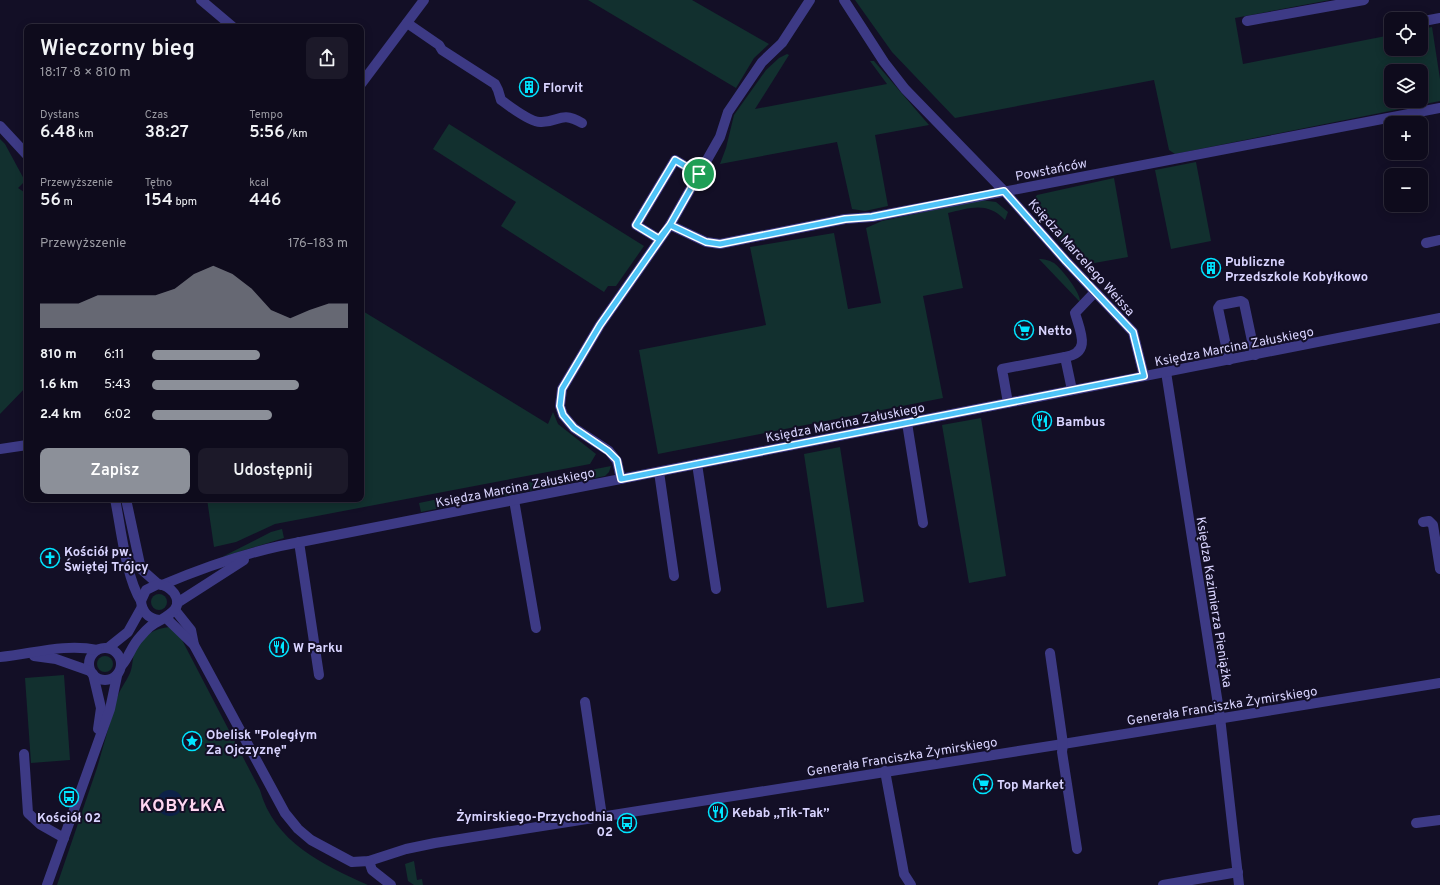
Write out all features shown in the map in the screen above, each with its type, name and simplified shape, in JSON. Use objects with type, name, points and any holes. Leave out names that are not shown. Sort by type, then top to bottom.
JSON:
[{"type":"street","points":[[202,0],[230,24]]},
{"type":"street","points":[[364,80],[424,0]]},
{"type":"street","points":[[621,479],[617,460],[608,451],[574,428],[563,415],[560,406],[562,389],[600,325],[670,225],[720,137],[728,112],[762,62],[782,43],[810,0]]},
{"type":"street","name":"Księdza Marcelego Weissa","points":[[844,0],[884,62],[905,89],[1004,191],[1133,332],[1144,376]]},
{"type":"street","points":[[1247,21],[1364,0]]},
{"type":"street","points":[[1428,20],[1440,18]]},
{"type":"street","points":[[407,24],[439,45],[442,50],[495,84],[501,100],[529,118],[540,122],[564,117],[572,118],[582,124]]},
{"type":"street","name":"Powstańców","points":[[670,225],[706,242],[720,244],[845,219],[872,217],[1440,108]]},
{"type":"street","points":[[0,126],[24,152]]},
{"type":"street","points":[[659,239],[636,225],[675,160],[699,174]]},
{"type":"street","points":[[1426,243],[1440,240]]},
{"type":"street","points":[[1008,403],[1002,369],[1073,356],[1079,352],[1083,345],[1075,313],[1095,292]]},
{"type":"street","points":[[1229,360],[1218,308],[1220,305],[1241,301],[1244,303],[1255,355]]},
{"type":"street","name":"Księdza Marcina Załuskiego","points":[[160,585],[194,572],[256,552],[299,542],[1440,318]]},
{"type":"street","points":[[1065,357],[1072,390]]},
{"type":"street","name":"Księdza Kazimierza Pieniążka","points":[[1166,372],[1220,717],[1239,885]]},
{"type":"street","points":[[907,423],[923,523]]},
{"type":"street","points":[[0,449],[24,445]]},
{"type":"street","points":[[697,464],[716,589]]},
{"type":"street","points":[[659,472],[674,576]]},
{"type":"street","points":[[514,500],[536,628]]},
{"type":"street","points":[[116,502],[134,591],[146,614],[152,618],[163,619],[194,646]]},
{"type":"street","points":[[127,502],[140,569],[160,585],[173,592],[176,606],[190,630],[194,646]]},
{"type":"street","points":[[1423,522],[1429,520],[1433,526],[1440,569]]},
{"type":"street","points":[[299,542],[319,675]]},
{"type":"street","name":"Księdza Marcina Załuskiego","points":[[176,606],[256,552]]},
{"type":"street","points":[[0,657],[70,648],[84,647],[97,650],[108,648],[128,632],[146,590],[160,585]]},
{"type":"street","points":[[47,885],[110,709],[117,676],[129,657],[138,638],[148,628],[163,619],[176,606]]},
{"type":"street","name":"Generała Franciszka Żymirskiego","points":[[194,646],[285,813],[298,829],[319,845],[352,862],[369,861],[406,849],[435,843],[1063,744],[1440,682]]},
{"type":"street","points":[[108,648],[117,652],[121,658],[122,666]]},
{"type":"street","points":[[96,747],[101,708],[91,673],[89,660],[97,650]]},
{"type":"street","points":[[1050,653],[1063,744],[1062,752],[1077,849]]},
{"type":"street","points":[[20,655],[56,658],[105,680],[117,676]]},
{"type":"street","points":[[585,702],[602,816]]},
{"type":"street","points":[[24,754],[28,813],[41,826],[64,838]]},
{"type":"street","points":[[886,771],[904,874],[911,885]]},
{"type":"street","points":[[1416,824],[1440,820]]},
{"type":"street","points":[[369,861],[372,870],[391,885]]},
{"type":"street","points":[[1163,885],[1238,872]]},
{"type":"green space","points":[[588,0],[692,0],[769,44],[754,58],[736,88]]},
{"type":"green space","points":[[855,0],[1330,0],[1235,18],[1243,64],[1384,36],[1384,56],[1428,56],[1428,28],[1432,27],[1440,79],[1440,101],[1428,103],[1428,64],[1384,64],[1384,108],[1405,108],[1175,154],[1169,150],[1154,80],[955,118],[892,52]]},
{"type":"green space","points":[[787,54],[789,55],[755,109],[887,84],[870,61],[874,61],[929,125],[875,135],[888,206],[865,211],[852,209],[837,142],[720,164],[726,148],[734,115],[766,70],[779,58]]},
{"type":"green space","points":[[449,124],[644,246],[616,286],[608,286],[604,292],[501,226],[516,202],[433,149]]},
{"type":"green space","points":[[0,139],[5,144],[24,179],[24,182],[18,188],[24,192],[24,389],[0,414]]},
{"type":"green space","points":[[1196,162],[1211,241],[1171,249],[1155,170]]},
{"type":"green space","points":[[1114,178],[1128,257],[1083,265],[1033,211],[1031,203],[1037,195]]},
{"type":"green space","points":[[980,200],[996,202],[1008,212],[1005,220],[992,210],[985,208],[971,208],[948,213],[963,288],[923,296],[943,398],[658,454],[639,350],[766,325],[750,247],[834,233],[848,309],[881,303],[866,228],[882,221]]},
{"type":"green space","points":[[1039,259],[1045,259],[1054,263],[1066,275],[1074,287],[1080,302]]},
{"type":"green space","points":[[364,312],[548,424],[553,412],[558,424],[596,454],[590,464],[275,524],[236,542],[214,547],[207,502],[364,502]]},
{"type":"green space","points":[[981,418],[1006,576],[969,583],[942,425]]},
{"type":"green space","points":[[840,447],[864,602],[827,608],[804,454]]},
{"type":"green space","points":[[611,466],[609,472],[605,476],[504,496],[503,487]]},
{"type":"green space","points":[[453,496],[455,505],[421,512],[419,503]]},
{"type":"green space","points":[[282,529],[284,538],[222,557],[271,532]]},
{"type":"green space","points":[[159,594],[165,596],[167,602],[165,608],[159,610],[153,608],[151,602],[153,596]]},
{"type":"green space","points":[[170,627],[181,638],[260,790],[267,808],[276,824],[288,838],[302,850],[334,869],[368,885],[57,885],[97,768],[117,698],[131,670],[135,651],[141,641],[149,634],[159,629]]},
{"type":"green space","points":[[105,656],[111,658],[113,664],[111,670],[105,672],[99,670],[97,664],[99,658]]},
{"type":"green space","points":[[64,675],[70,760],[31,763],[25,678]]},
{"type":"green space","points":[[414,861],[417,880],[422,879],[423,885],[414,885],[408,881],[405,864]]},
{"type":"water","points":[[170,790],[179,794],[183,803],[179,812],[170,816],[161,812],[157,803],[161,794]]},
{"type":"place","name":"Florvit","points":[[529,87]]},
{"type":"place","name":"Publiczne Przedszkole Kobyłkowo","points":[[1211,268]]},
{"type":"place","name":"Netto","points":[[1024,330]]},
{"type":"place","name":"Bambus","points":[[1042,421]]},
{"type":"place","name":"Kościół pw. Świętej Trójcy","points":[[50,558]]},
{"type":"place","name":"W Parku","points":[[279,647]]},
{"type":"place","name":"Obelisk \"Poległym Za Ojczyznę\"","points":[[192,741]]},
{"type":"place","name":"Top Market","points":[[983,784]]},
{"type":"place","name":"Kościół 02","points":[[69,797]]},
{"type":"place","name":"Kebab „Tik-Tak”","points":[[718,812]]},
{"type":"place","name":"Żymirskiego-Przychodnia 02","points":[[627,823]]},
{"type":"district","name":"KOBYŁKA","points":[[183,805]]},
{"type":"route","points":[[699,174],[670,225],[600,325],[565,381],[562,389],[560,406],[563,415],[574,428],[608,451],[617,460],[621,479],[1144,376],[1133,332],[1066,261],[1004,191],[872,217],[845,219],[720,244],[706,242],[670,225],[659,239],[636,225],[675,160],[699,174]]}]
